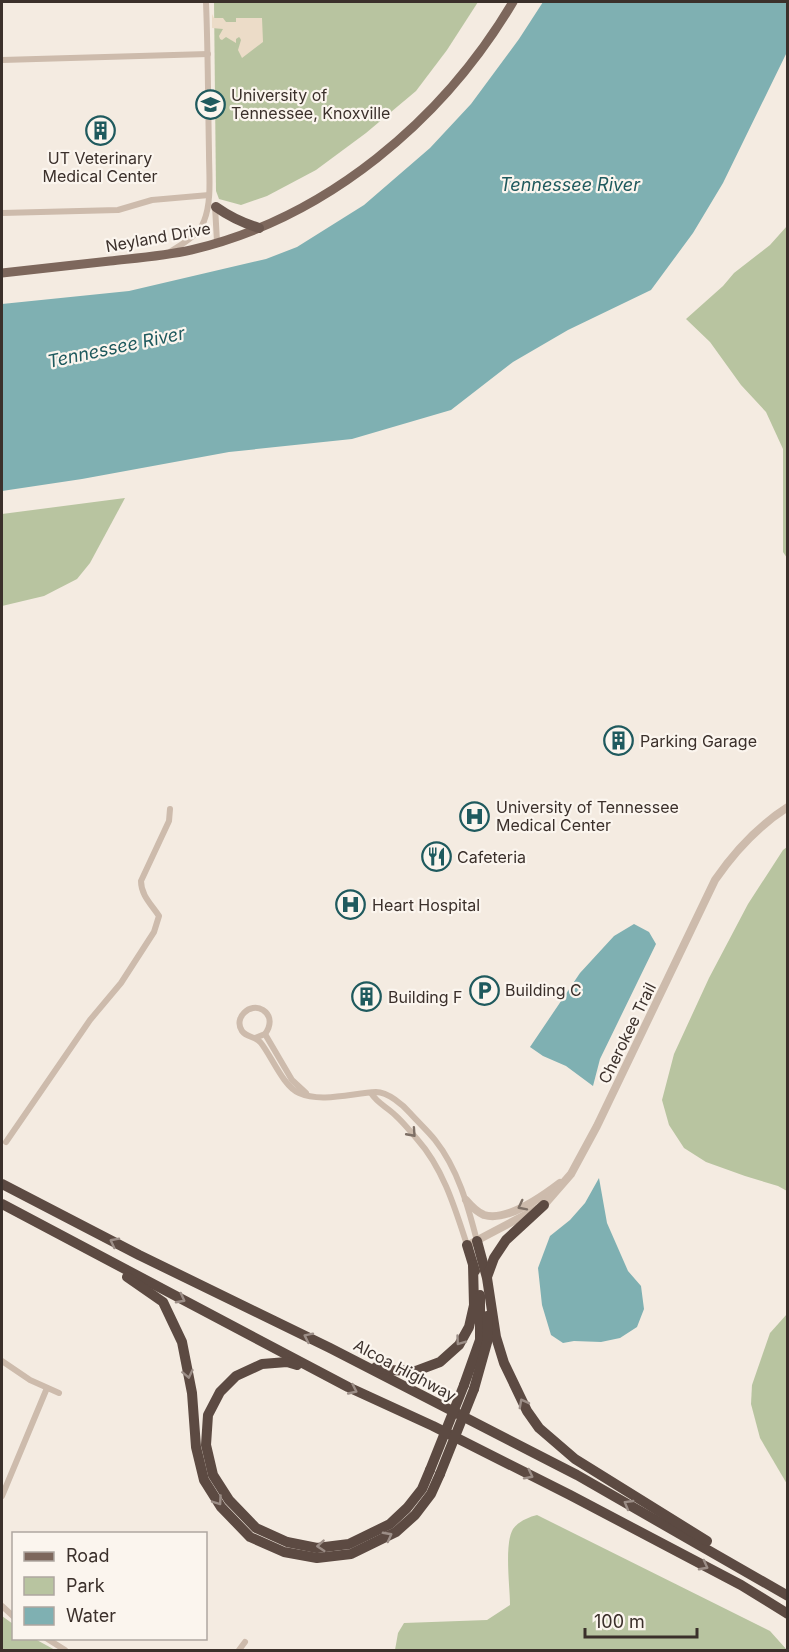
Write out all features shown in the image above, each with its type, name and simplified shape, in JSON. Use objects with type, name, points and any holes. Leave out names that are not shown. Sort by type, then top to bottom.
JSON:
[{"type":"highway","points":[[216,207],[241,223],[259,228]]},
{"type":"highway","name":"Alcoa Highway","points":[[2,1184],[577,1475],[788,1596]]},
{"type":"highway","points":[[2,1204],[120,1272],[163,1302],[182,1342],[192,1393],[196,1447],[204,1480],[221,1507],[250,1537],[284,1552],[317,1558],[351,1554],[396,1532],[415,1515],[430,1494],[435,1472],[488,1339],[487,1278],[494,1258],[506,1240],[544,1205]]},
{"type":"highway","points":[[18,1213],[348,1388],[433,1426],[570,1495],[741,1585],[788,1614]]},
{"type":"highway","points":[[361,1364],[388,1370],[416,1371],[440,1362],[459,1345],[469,1327],[474,1305],[472,1243]]},
{"type":"highway","points":[[472,1243],[487,1278],[496,1337],[504,1363],[527,1411],[539,1428],[575,1459],[726,1554],[734,1564]]},
{"type":"highway","points":[[469,1387],[480,1340],[481,1307],[479,1284],[472,1265]]},
{"type":"highway","points":[[317,1371],[287,1362],[262,1364],[236,1376],[220,1392],[208,1415],[206,1445],[213,1475],[229,1500],[256,1528],[287,1542],[317,1548],[349,1544],[390,1524],[407,1508],[435,1472]]},
{"type":"main road","name":"Neyland Drive","points":[[2,273],[167,254],[217,242],[259,228],[320,198],[360,172],[414,126],[486,44],[513,2]]},
{"type":"street","points":[[167,254],[196,233],[202,225],[209,195],[206,2]]},
{"type":"street","points":[[2,60],[208,54]]},
{"type":"street","points":[[209,195],[216,207],[217,242]]},
{"type":"street","points":[[2,213],[118,210],[152,200],[209,195]]},
{"type":"street","name":"Cherokee Trail","points":[[472,1243],[544,1205],[571,1174],[597,1126],[715,880],[744,842],[766,822],[788,807]]},
{"type":"street","points":[[6,1142],[90,1020],[121,983],[154,933],[159,916],[141,889],[141,880],[169,821],[170,809]]},
{"type":"street","points":[[255,1038],[265,1034],[270,1025],[268,1015],[261,1009],[251,1008],[243,1014],[240,1023],[243,1032],[260,1041],[292,1089],[298,1093],[329,1097],[378,1092],[398,1103],[436,1141],[452,1167],[466,1200],[472,1243]]},
{"type":"street","points":[[265,1034],[296,1086],[309,1095]]},
{"type":"street","points":[[371,1093],[375,1100],[396,1115],[420,1142],[439,1171],[472,1243]]},
{"type":"street","points":[[466,1200],[482,1214],[503,1215],[544,1196],[571,1174]]},
{"type":"street","points":[[2,1362],[30,1380],[59,1393]]},
{"type":"street","points":[[2,1496],[3,1488],[47,1388]]},
{"type":"street","points":[[49,1640],[65,1650]]},
{"type":"street","points":[[239,1650],[245,1642]]},
{"type":"green space","points":[[214,2],[478,2],[447,50],[416,91],[366,133],[316,170],[267,196],[241,205],[219,199],[216,191]]},
{"type":"green space","points":[[787,226],[787,558],[783,552],[783,449],[766,412],[741,385],[710,342],[686,319],[734,273],[770,245]]},
{"type":"green space","points":[[125,498],[90,563],[77,579],[44,596],[2,606],[2,514]]},
{"type":"green space","points":[[787,847],[787,1191],[706,1162],[684,1148],[669,1125],[662,1100],[674,1054],[709,978],[748,904]]},
{"type":"green space","points":[[787,1314],[787,1484],[760,1438],[751,1404],[752,1385],[770,1333]]},
{"type":"green space","points":[[537,1515],[770,1631],[787,1650],[395,1650],[398,1633],[404,1623],[487,1620],[510,1605],[508,1555],[510,1536],[518,1524]]},
{"type":"green space","points":[[2,1616],[12,1623],[12,1640],[37,1640],[55,1650],[2,1650]]},
{"type":"shaded area","points":[[212,14],[214,18],[223,18],[226,22],[236,22],[236,18],[262,18],[263,42],[242,58],[238,50],[240,38],[236,39],[236,43],[226,37],[220,39],[219,36],[223,29],[212,28]]},
{"type":"water","name":"Tennessee River","points":[[543,2],[787,2],[787,52],[723,183],[693,233],[651,290],[568,330],[513,362],[451,410],[352,439],[229,452],[2,491],[2,304],[129,291],[266,259],[297,247],[364,205],[430,148],[471,104]]},
{"type":"water","points":[[634,924],[649,932],[656,944],[600,1059],[593,1086],[566,1066],[543,1056],[530,1047],[580,973],[614,936]]},
{"type":"water","points":[[599,1178],[607,1223],[628,1271],[641,1286],[644,1309],[637,1327],[620,1338],[601,1342],[563,1343],[551,1335],[542,1305],[538,1268],[550,1236],[570,1220],[585,1203]]},
{"type":"place","name":"University of Tennessee, Knoxville","points":[[210,104]]},
{"type":"place","name":"UT Veterinary Medical Center","points":[[100,130]]},
{"type":"place","name":"Parking Garage","points":[[619,741]]},
{"type":"place","name":"University of Tennessee Medical Center","points":[[475,816]]},
{"type":"place","name":"Cafeteria","points":[[436,857]]},
{"type":"place","name":"Heart Hospital","points":[[351,905]]},
{"type":"place","name":"Building C","points":[[484,990]]},
{"type":"place","name":"Building F","points":[[367,997]]}]
